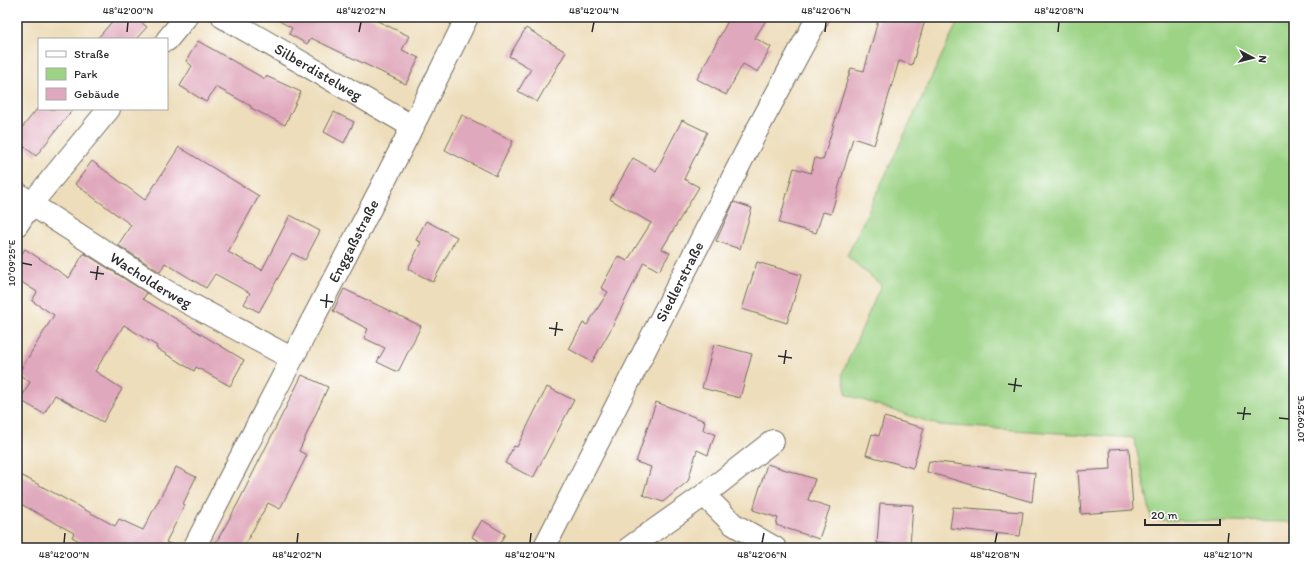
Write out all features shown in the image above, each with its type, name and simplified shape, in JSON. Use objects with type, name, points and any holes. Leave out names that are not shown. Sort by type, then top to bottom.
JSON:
[{"type":"street","points":[[168,39],[186,17]]},
{"type":"street","name":"Silberdistelweg","points":[[223,17],[413,127]]},
{"type":"street","name":"Enggaßstraße","points":[[194,548],[291,358],[413,127],[467,17]]},
{"type":"street","name":"Siedlerstraße","points":[[544,548],[756,132],[818,17]]},
{"type":"street","points":[[17,225],[24,198],[108,110]]},
{"type":"street","name":"Wacholderweg","points":[[24,198],[166,291],[291,358]]},
{"type":"street","points":[[629,548],[704,495],[773,441]]},
{"type":"street","points":[[704,495],[733,524],[775,548]]},
{"type":"green space","points":[[960,17],[1294,17],[1294,522],[1152,520],[1134,438],[938,425],[847,395],[842,374],[881,285],[847,256]]},
{"type":"building","points":[[116,17],[135,17],[147,27],[137,38],[98,38]]},
{"type":"building","points":[[272,17],[369,17],[409,36],[402,50],[419,58],[406,84],[311,38],[307,44],[289,34],[292,28]]},
{"type":"building","points":[[730,17],[768,17],[755,38],[771,47],[758,72],[743,64],[726,95],[697,79]]},
{"type":"building","points":[[879,17],[926,17],[912,65],[899,61],[874,145],[853,138],[831,214],[823,212],[816,233],[779,223],[794,168],[811,173],[815,158],[823,160],[851,68],[864,71]]},
{"type":"building","points":[[526,28],[566,52],[537,102],[518,91],[531,69],[509,56]]},
{"type":"building","points":[[198,41],[265,79],[266,76],[301,92],[285,125],[251,108],[251,106],[216,87],[206,102],[180,86],[192,66],[186,61]]},
{"type":"building","points":[[37,109],[72,110],[36,156],[17,141],[17,134]]},
{"type":"building","points":[[334,112],[354,122],[344,143],[324,132]]},
{"type":"building","points":[[462,115],[513,141],[496,176],[445,150]]},
{"type":"building","points":[[682,120],[707,132],[684,179],[699,187],[662,249],[670,253],[659,271],[644,262],[611,329],[592,362],[569,349],[583,323],[587,325],[608,292],[601,288],[618,256],[627,261],[651,223],[610,199],[633,158],[656,171]]},
{"type":"building","points":[[179,147],[259,196],[228,252],[262,270],[290,215],[320,231],[305,260],[292,253],[259,312],[244,304],[250,293],[215,274],[206,288],[165,263],[160,272],[118,245],[131,225],[75,184],[92,161],[145,200]]},
{"type":"building","points":[[734,202],[752,208],[740,249],[716,241]]},
{"type":"building","points":[[426,221],[457,237],[433,282],[408,269],[421,242],[416,240]]},
{"type":"building","points":[[25,249],[69,278],[84,253],[147,293],[143,299],[244,360],[230,386],[196,367],[194,371],[156,348],[157,346],[124,325],[95,371],[122,389],[103,422],[55,395],[44,414],[20,400],[30,382],[18,374],[54,315],[32,301],[37,292],[17,279],[17,261]]},
{"type":"building","points":[[757,262],[801,275],[787,323],[742,309]]},
{"type":"building","points":[[344,289],[421,326],[398,372],[377,362],[385,348],[364,338],[368,329],[333,311]]},
{"type":"building","points":[[714,344],[752,354],[740,398],[702,388]]},
{"type":"building","points":[[302,375],[328,387],[299,451],[307,455],[280,509],[268,503],[243,548],[213,548],[237,505]]},
{"type":"building","points":[[547,387],[574,400],[533,478],[505,463],[514,446],[517,447]]},
{"type":"building","points":[[656,402],[705,421],[703,430],[715,434],[708,455],[697,450],[688,481],[663,502],[643,495],[651,467],[636,462]]},
{"type":"building","points":[[884,417],[924,428],[913,468],[866,455],[872,434],[879,436]]},
{"type":"building","points":[[1129,448],[1133,510],[1081,514],[1078,471],[1111,469],[1110,449]]},
{"type":"building","points":[[929,461],[1035,473],[1032,502],[927,472]]},
{"type":"building","points":[[767,464],[815,479],[808,500],[830,507],[819,539],[776,525],[778,518],[753,510]]},
{"type":"building","points":[[176,467],[196,477],[183,504],[185,505],[166,542],[179,548],[92,548],[72,537],[74,533],[17,502],[17,473],[115,526],[119,519],[143,530]]},
{"type":"building","points":[[880,503],[913,505],[910,546],[877,543]]},
{"type":"building","points":[[953,507],[1023,512],[1020,536],[950,528]]},
{"type":"building","points":[[482,520],[505,534],[497,548],[490,548],[472,537]]}]
